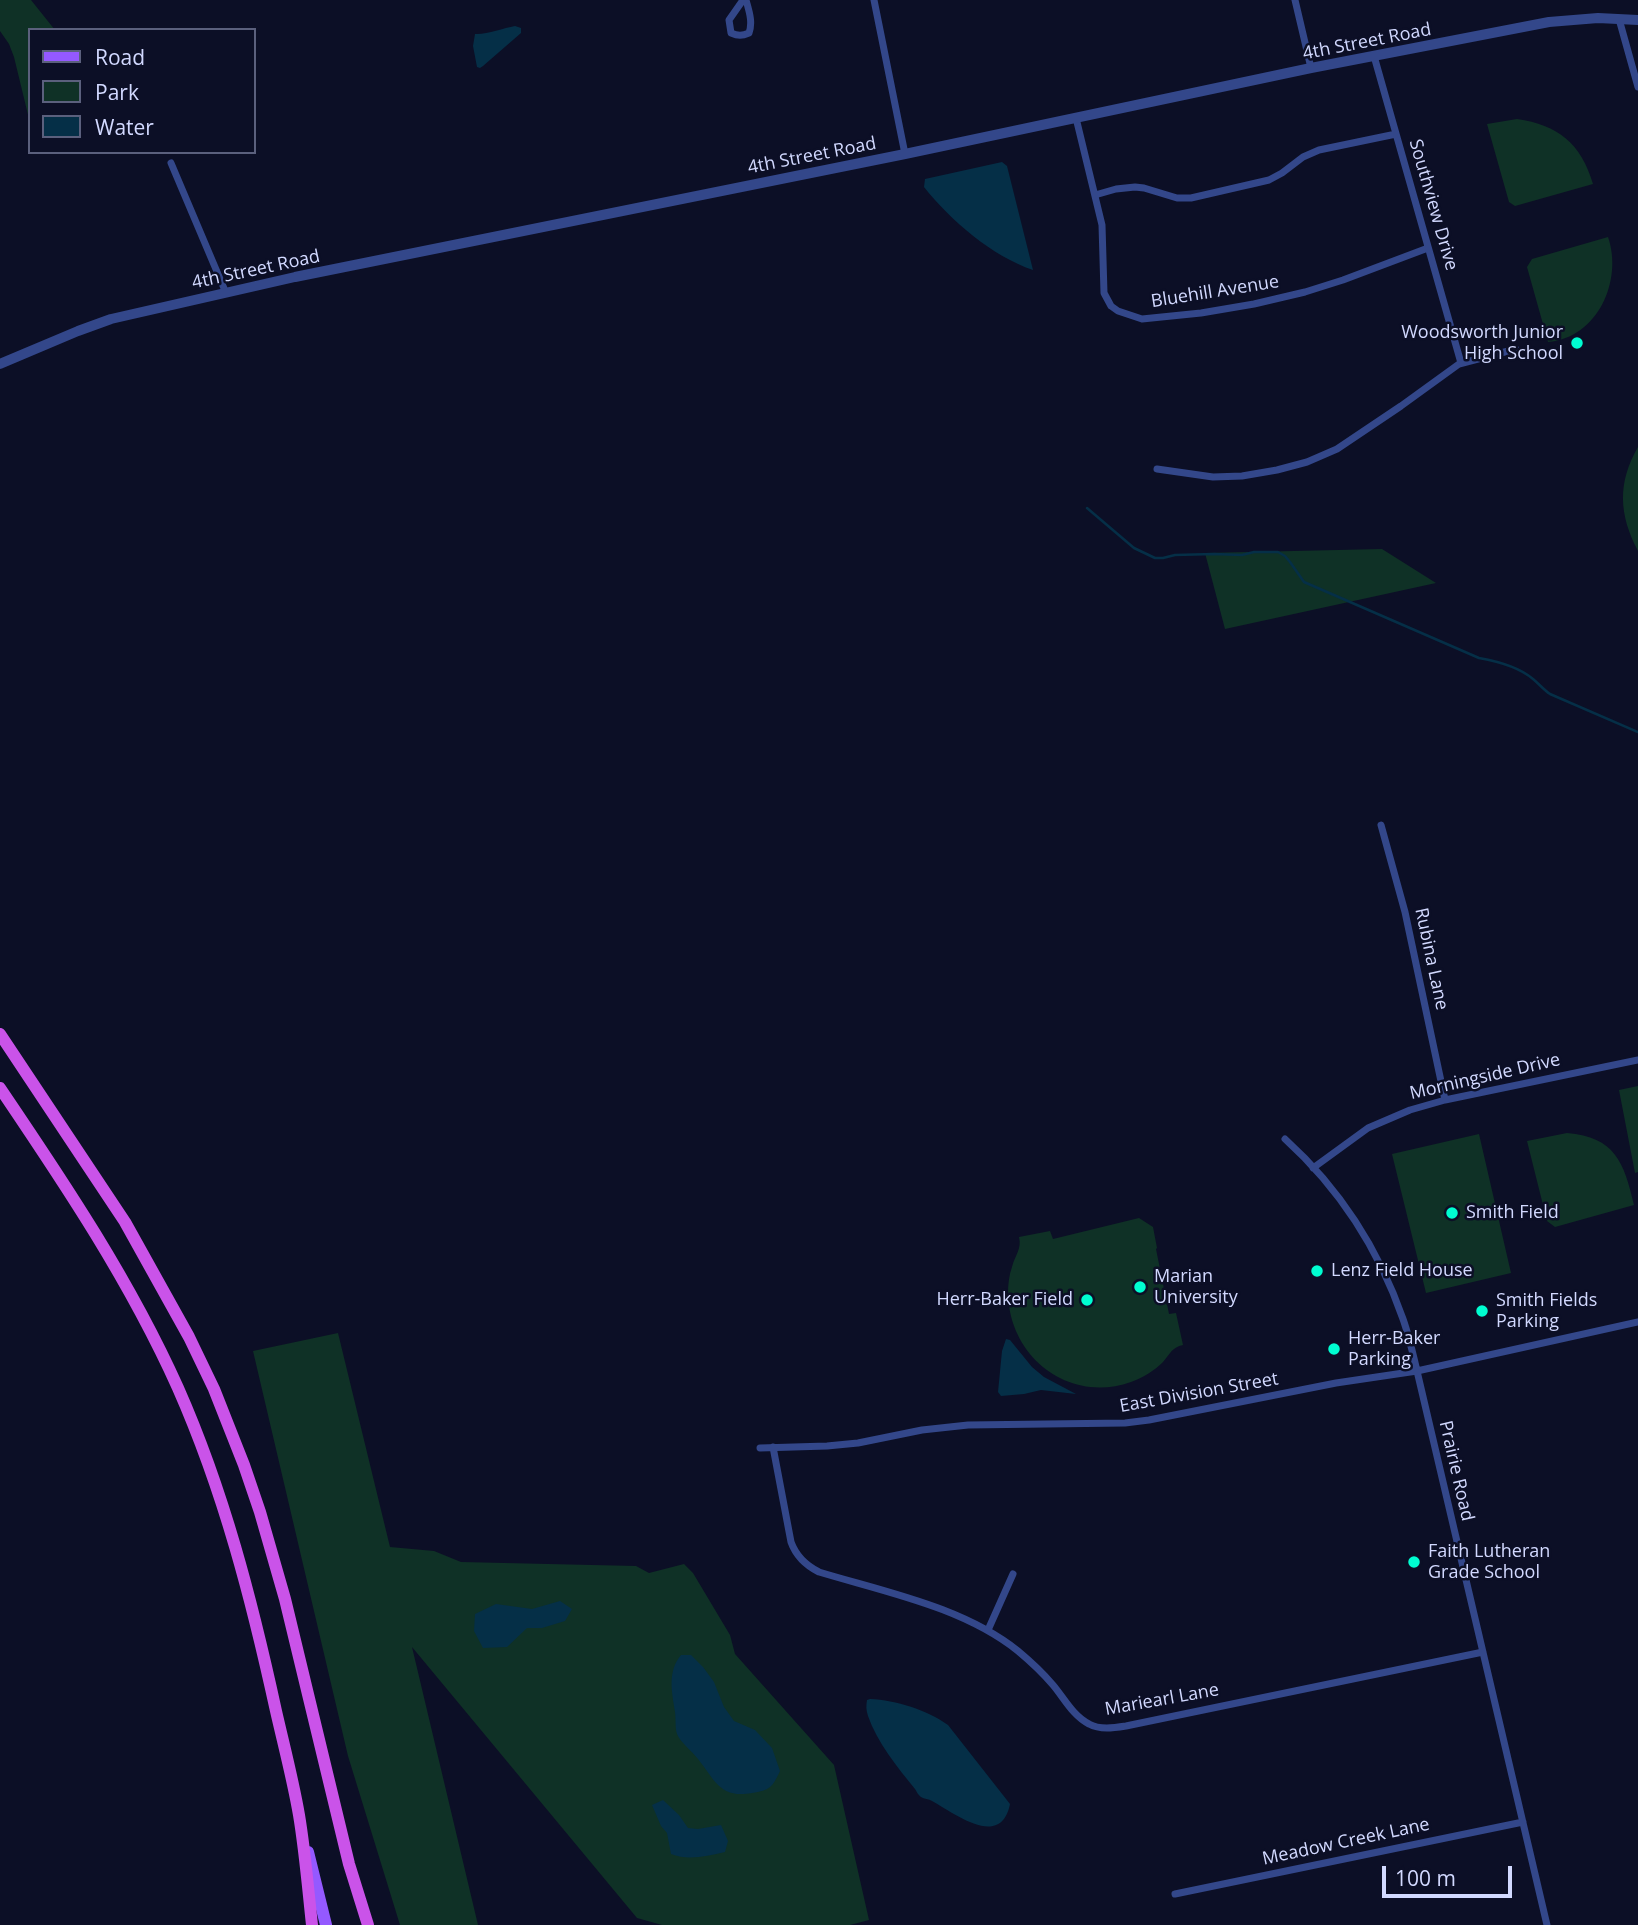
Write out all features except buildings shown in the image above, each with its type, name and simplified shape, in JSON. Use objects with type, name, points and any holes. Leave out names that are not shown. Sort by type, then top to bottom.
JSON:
[{"type":"highway","points":[[0,1034],[125,1222],[189,1337],[214,1389],[260,1512],[285,1599],[349,1864],[368,1925]]},
{"type":"highway","points":[[0,1088],[97,1237],[152,1333],[194,1425],[227,1516],[249,1593],[299,1815],[312,1925]]},
{"type":"main road","points":[[299,1815],[326,1925]]},
{"type":"main road","points":[[349,1864],[362,1925]]},
{"type":"street","points":[[744,0],[751,18],[751,27],[749,33],[743,36],[731,33],[729,20],[744,0]]},
{"type":"street","points":[[874,0],[905,154]]},
{"type":"street","points":[[1295,0],[1311,68]]},
{"type":"street","name":"4th Street Road","points":[[0,364],[103,321],[295,277],[905,154],[1311,68],[1549,22],[1598,18],[1638,20]]},
{"type":"street","points":[[1619,19],[1638,87]]},
{"type":"street","name":"Southview Drive","points":[[1374,57],[1461,363]]},
{"type":"street","name":"Bluehill Avenue","points":[[1076,118],[1102,225],[1104,293],[1111,306],[1118,310],[1142,318],[1214,311],[1292,295],[1343,280],[1428,248]]},
{"type":"street","points":[[1095,195],[1135,187],[1177,198],[1192,198],[1269,180],[1303,157],[1319,150],[1396,134]]},
{"type":"street","points":[[171,163],[226,293]]},
{"type":"street","points":[[1157,469],[1213,477],[1242,476],[1307,462],[1337,449],[1461,363],[1516,349]]},
{"type":"street","name":"Rubina Lane","points":[[1381,825],[1405,912],[1445,1100]]},
{"type":"street","name":"Morningside Drive","points":[[1313,1168],[1370,1127],[1410,1110],[1445,1100],[1638,1060]]},
{"type":"street","name":"Prairie Road","points":[[1285,1139],[1353,1216],[1382,1267],[1402,1318],[1418,1371],[1547,1925]]},
{"type":"street","name":"East Division Street","points":[[760,1448],[858,1443],[922,1430],[968,1425],[1125,1423],[1149,1420],[1336,1383],[1418,1371],[1638,1322]]},
{"type":"street","name":"Mariearl Lane","points":[[773,1447],[791,1542],[805,1564],[819,1572],[951,1613],[988,1630],[1038,1668],[1081,1719],[1091,1725],[1103,1728],[1126,1726],[1483,1652]]},
{"type":"street","points":[[988,1630],[1013,1574]]},
{"type":"street","name":"Meadow Creek Lane","points":[[1175,1894],[1523,1822]]},
{"type":"green space","points":[[0,0],[31,0],[53,28],[28,28],[28,115],[14,57],[0,31]]},
{"type":"green space","points":[[1517,119],[1544,126],[1566,138],[1582,157],[1593,184],[1515,206],[1509,202],[1487,124]]},
{"type":"green space","points":[[1608,237],[1612,271],[1602,304],[1581,330],[1566,338],[1548,342],[1527,267],[1532,259]]},
{"type":"green space","points":[[1638,447],[1638,551],[1627,525],[1623,499],[1626,473]]},
{"type":"green space","points":[[1382,549],[1436,583],[1225,629],[1205,553]]},
{"type":"green space","points":[[1638,1086],[1638,1172],[1635,1173],[1619,1090]]},
{"type":"green space","name":"Smith Field","points":[[1567,1133],[1596,1140],[1615,1154],[1626,1176],[1634,1205],[1555,1227],[1547,1221],[1527,1141]]},
{"type":"green space","name":"Smith Field","points":[[1479,1134],[1511,1273],[1426,1293],[1392,1154]]},
{"type":"green space","name":"Herr-Baker Field","points":[[1139,1218],[1153,1227],[1169,1314],[1176,1313],[1183,1345],[1174,1349],[1153,1371],[1131,1382],[1108,1387],[1086,1386],[1065,1380],[1047,1370],[1031,1355],[1019,1337],[1011,1316],[1008,1283],[1019,1249],[1019,1237],[1050,1231],[1053,1239]]},
{"type":"green space","points":[[338,1333],[390,1547],[434,1551],[461,1562],[636,1566],[649,1573],[684,1564],[693,1573],[730,1635],[735,1654],[834,1765],[869,1920],[850,1925],[662,1925],[637,1918],[412,1647],[478,1925],[400,1925],[348,1756],[253,1351]]},
{"type":"water","points":[[515,26],[521,28],[521,33],[483,66],[477,67],[473,46],[475,34]]},
{"type":"water","points":[[1002,162],[1007,166],[1033,270],[1002,256],[973,236],[924,187],[925,179]]},
{"type":"water","points":[[1006,1339],[1010,1340],[1044,1377],[1076,1394],[1041,1390],[1001,1396],[998,1392],[1002,1351]]},
{"type":"water","points":[[560,1601],[572,1609],[565,1621],[542,1628],[527,1628],[507,1647],[483,1648],[474,1631],[475,1614],[496,1604],[532,1609]]},
{"type":"water","points":[[681,1655],[691,1655],[703,1667],[734,1721],[755,1730],[772,1748],[780,1771],[767,1789],[741,1794],[725,1790],[714,1781],[677,1734],[672,1675]]},
{"type":"water","points":[[867,1700],[911,1707],[948,1725],[1010,1804],[1005,1818],[997,1825],[976,1824],[920,1796],[882,1745],[872,1726],[866,1706]]},
{"type":"water","points":[[663,1800],[688,1828],[721,1825],[728,1841],[725,1852],[691,1857],[671,1854],[667,1833],[652,1805]]},
{"type":"waterway","points":[[1087,508],[1134,548],[1155,558],[1278,552],[1285,556],[1304,582],[1479,658],[1514,668],[1550,694],[1638,732]]},
{"type":"place","name":"Woodsworth Junior High School","points":[[1577,343]]},
{"type":"place","name":"Smith Field","points":[[1452,1213]]},
{"type":"place","name":"Lenz Field House","points":[[1317,1271]]},
{"type":"place","name":"Marian University","points":[[1140,1287]]},
{"type":"place","name":"Herr-Baker Field","points":[[1087,1300]]},
{"type":"place","name":"Smith Fields Parking","points":[[1482,1311]]},
{"type":"place","name":"Herr-Baker Parking","points":[[1334,1349]]},
{"type":"place","name":"Faith Lutheran Grade School","points":[[1414,1562]]}]
